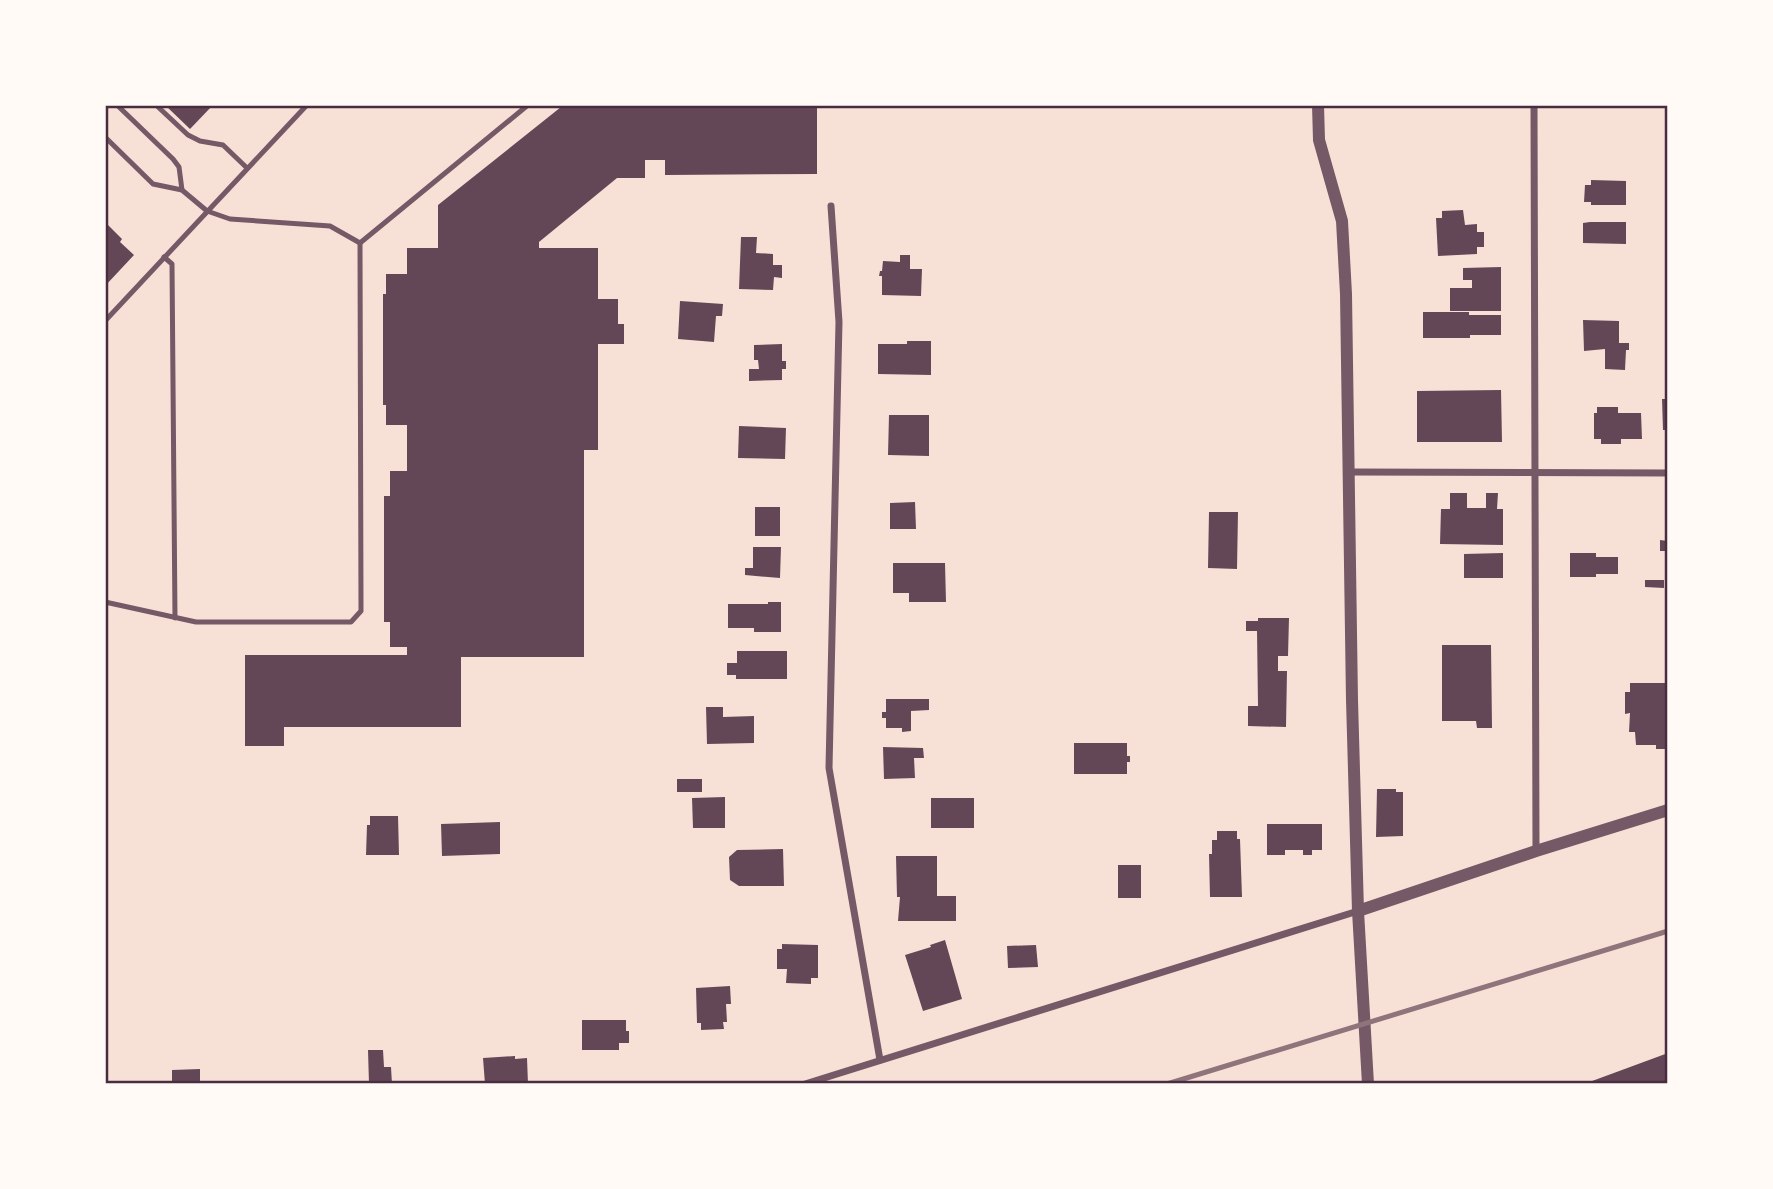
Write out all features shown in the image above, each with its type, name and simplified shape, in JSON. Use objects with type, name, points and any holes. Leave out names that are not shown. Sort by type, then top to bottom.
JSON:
[{"type":"street","points":[[1318,105],[1319,140],[1342,220],[1346,294],[1352,700],[1358,911],[1368,1084]]},
{"type":"street","points":[[1534,105],[1536,851]]},
{"type":"street","points":[[831,206],[839,322],[829,768],[880,1060]]},
{"type":"street","points":[[1350,472],[1668,473]]},
{"type":"street","points":[[805,1084],[1358,911],[1668,810]]},
{"type":"lane","points":[[117,105],[173,159],[179,167],[182,190]]},
{"type":"lane","points":[[156,105],[188,135],[200,141],[223,145],[247,168]]},
{"type":"lane","points":[[105,321],[307,105]]},
{"type":"lane","points":[[360,243],[528,105]]},
{"type":"lane","points":[[105,136],[153,184],[182,190],[207,211],[230,219],[330,226],[360,243]]},
{"type":"lane","points":[[105,602],[196,622],[351,622],[361,611],[360,243]]},
{"type":"lane","points":[[164,257],[172,264],[175,618]]},
{"type":"building","points":[[165,105],[213,105],[190,129]]},
{"type":"building","points":[[817,105],[817,174],[665,175],[665,160],[645,160],[645,178],[617,178],[539,242],[539,248],[598,248],[598,299],[618,299],[618,324],[624,324],[624,344],[598,344],[598,450],[584,450],[584,657],[461,657],[461,727],[284,727],[284,746],[245,746],[245,655],[407,655],[407,647],[390,647],[390,622],[384,622],[384,496],[390,496],[390,471],[407,471],[407,425],[386,425],[386,405],[383,405],[383,294],[386,294],[386,274],[407,274],[407,248],[438,248],[438,205],[561,107]]},
{"type":"building","points":[[1591,180],[1626,181],[1626,205],[1591,205],[1591,202],[1584,202],[1585,185],[1591,185]]},
{"type":"building","points":[[1463,210],[1465,225],[1477,224],[1477,232],[1484,232],[1484,247],[1477,247],[1477,254],[1438,256],[1436,218],[1442,218],[1442,211]]},
{"type":"building","points":[[105,222],[134,255],[105,286]]},
{"type":"building","points":[[1626,222],[1626,244],[1583,243],[1583,223]]},
{"type":"building","points":[[741,237],[757,237],[756,253],[773,254],[773,265],[782,265],[782,278],[774,277],[773,290],[739,289]]},
{"type":"building","points":[[900,255],[910,255],[910,269],[922,269],[921,296],[882,295],[882,276],[879,276],[883,261],[900,262]]},
{"type":"building","points":[[1501,267],[1501,311],[1450,311],[1450,288],[1472,288],[1472,280],[1463,280],[1463,268]]},
{"type":"building","points":[[680,301],[723,304],[722,316],[716,316],[714,342],[678,339]]},
{"type":"building","points":[[1423,312],[1501,315],[1501,335],[1423,338]]},
{"type":"building","points":[[1583,320],[1619,321],[1619,343],[1629,343],[1625,370],[1605,369],[1605,349],[1584,351]]},
{"type":"building","points":[[907,341],[931,341],[931,375],[878,374],[878,344],[907,344]]},
{"type":"building","points":[[782,344],[782,361],[786,361],[786,369],[782,369],[782,380],[749,381],[749,369],[759,369],[758,360],[754,360],[754,345]]},
{"type":"building","points":[[1501,390],[1502,442],[1417,442],[1417,391]]},
{"type":"building","points":[[1662,399],[1668,399],[1668,430],[1663,430]]},
{"type":"building","points":[[1597,407],[1618,407],[1618,413],[1641,413],[1642,439],[1621,439],[1621,444],[1601,444],[1601,439],[1594,439],[1594,413],[1597,413]]},
{"type":"building","points":[[889,415],[929,415],[929,456],[888,455]]},
{"type":"building","points":[[739,426],[786,428],[785,459],[738,458]]},
{"type":"building","points":[[1450,493],[1467,493],[1467,508],[1486,508],[1486,493],[1498,493],[1497,509],[1503,509],[1503,545],[1440,544],[1441,509],[1450,509]]},
{"type":"building","points":[[915,502],[916,529],[890,529],[890,503]]},
{"type":"building","points":[[755,507],[780,507],[780,536],[755,536]]},
{"type":"building","points":[[1209,512],[1238,512],[1237,569],[1208,568]]},
{"type":"building","points":[[1660,540],[1668,541],[1668,551],[1660,551]]},
{"type":"building","points":[[753,547],[781,547],[780,578],[745,575],[745,568],[753,568]]},
{"type":"building","points":[[1503,553],[1503,578],[1464,578],[1464,554]]},
{"type":"building","points":[[1570,553],[1596,553],[1596,557],[1618,557],[1618,574],[1570,577]]},
{"type":"building","points":[[893,563],[945,563],[946,602],[909,602],[909,593],[893,593]]},
{"type":"building","points":[[1645,580],[1664,580],[1664,588],[1645,587]]},
{"type":"building","points":[[781,602],[781,632],[728,628],[728,604]]},
{"type":"building","points":[[1258,618],[1289,618],[1288,656],[1278,656],[1278,671],[1287,671],[1286,727],[1248,726],[1248,706],[1258,706],[1257,631],[1246,631],[1246,621],[1258,621]]},
{"type":"building","points":[[1442,645],[1491,645],[1492,728],[1477,728],[1476,721],[1442,721]]},
{"type":"building","points":[[737,651],[787,651],[787,679],[736,679],[736,675],[727,675],[727,663],[737,663]]},
{"type":"building","points":[[1630,683],[1668,683],[1668,749],[1656,749],[1656,745],[1636,745],[1635,732],[1629,732],[1630,713],[1625,714],[1625,692],[1630,692]]},
{"type":"building","points":[[886,699],[929,699],[929,710],[911,711],[911,731],[886,728],[886,718],[882,718],[882,712],[886,712]]},
{"type":"building","points":[[706,707],[723,707],[723,717],[754,716],[754,743],[707,744]]},
{"type":"building","points":[[1074,743],[1127,743],[1130,762],[1127,762],[1127,774],[1074,774]]},
{"type":"building","points":[[883,747],[923,748],[924,758],[914,758],[915,778],[884,779]]},
{"type":"building","points":[[677,779],[702,779],[702,792],[677,792]]},
{"type":"building","points":[[1377,789],[1396,789],[1396,792],[1403,792],[1403,836],[1376,837]]},
{"type":"building","points":[[725,797],[725,828],[693,828],[692,798]]},
{"type":"building","points":[[931,798],[974,798],[974,828],[931,828]]},
{"type":"building","points":[[370,816],[398,816],[399,855],[366,855]]},
{"type":"building","points":[[500,822],[500,854],[442,856],[441,824]]},
{"type":"building","points":[[1267,824],[1322,824],[1322,850],[1312,850],[1312,855],[1303,855],[1303,850],[1285,850],[1285,855],[1267,855]]},
{"type":"building","points":[[1217,831],[1237,831],[1237,839],[1240,839],[1242,897],[1210,897],[1209,854],[1212,854],[1212,840],[1217,840]]},
{"type":"building","points":[[783,849],[784,886],[739,886],[730,880],[729,857],[737,850]]},
{"type":"building","points":[[896,856],[937,856],[937,896],[956,896],[956,921],[898,921],[900,897],[897,897]]},
{"type":"building","points":[[1118,865],[1141,865],[1141,898],[1118,898]]},
{"type":"building","points":[[945,940],[962,999],[923,1011],[905,955]]},
{"type":"building","points":[[782,944],[818,945],[818,978],[811,978],[811,984],[786,983],[787,969],[777,969],[777,949],[782,949]]},
{"type":"building","points":[[1036,945],[1038,967],[1008,968],[1007,946]]},
{"type":"building","points":[[730,986],[731,1004],[726,1004],[727,1022],[723,1022],[724,1029],[701,1030],[701,1023],[697,1023],[696,988]]},
{"type":"building","points":[[582,1020],[626,1020],[629,1043],[619,1043],[619,1050],[582,1050]]},
{"type":"building","points":[[368,1050],[383,1050],[384,1067],[391,1067],[392,1084],[369,1084]]},
{"type":"building","points":[[1668,1053],[1668,1084],[1584,1084]]},
{"type":"building","points":[[515,1056],[515,1059],[527,1058],[528,1084],[485,1084],[483,1058]]},
{"type":"building","points":[[200,1069],[200,1084],[172,1084],[172,1070]]},
{"type":"railway","points":[[1167,1084],[1668,931]]}]
